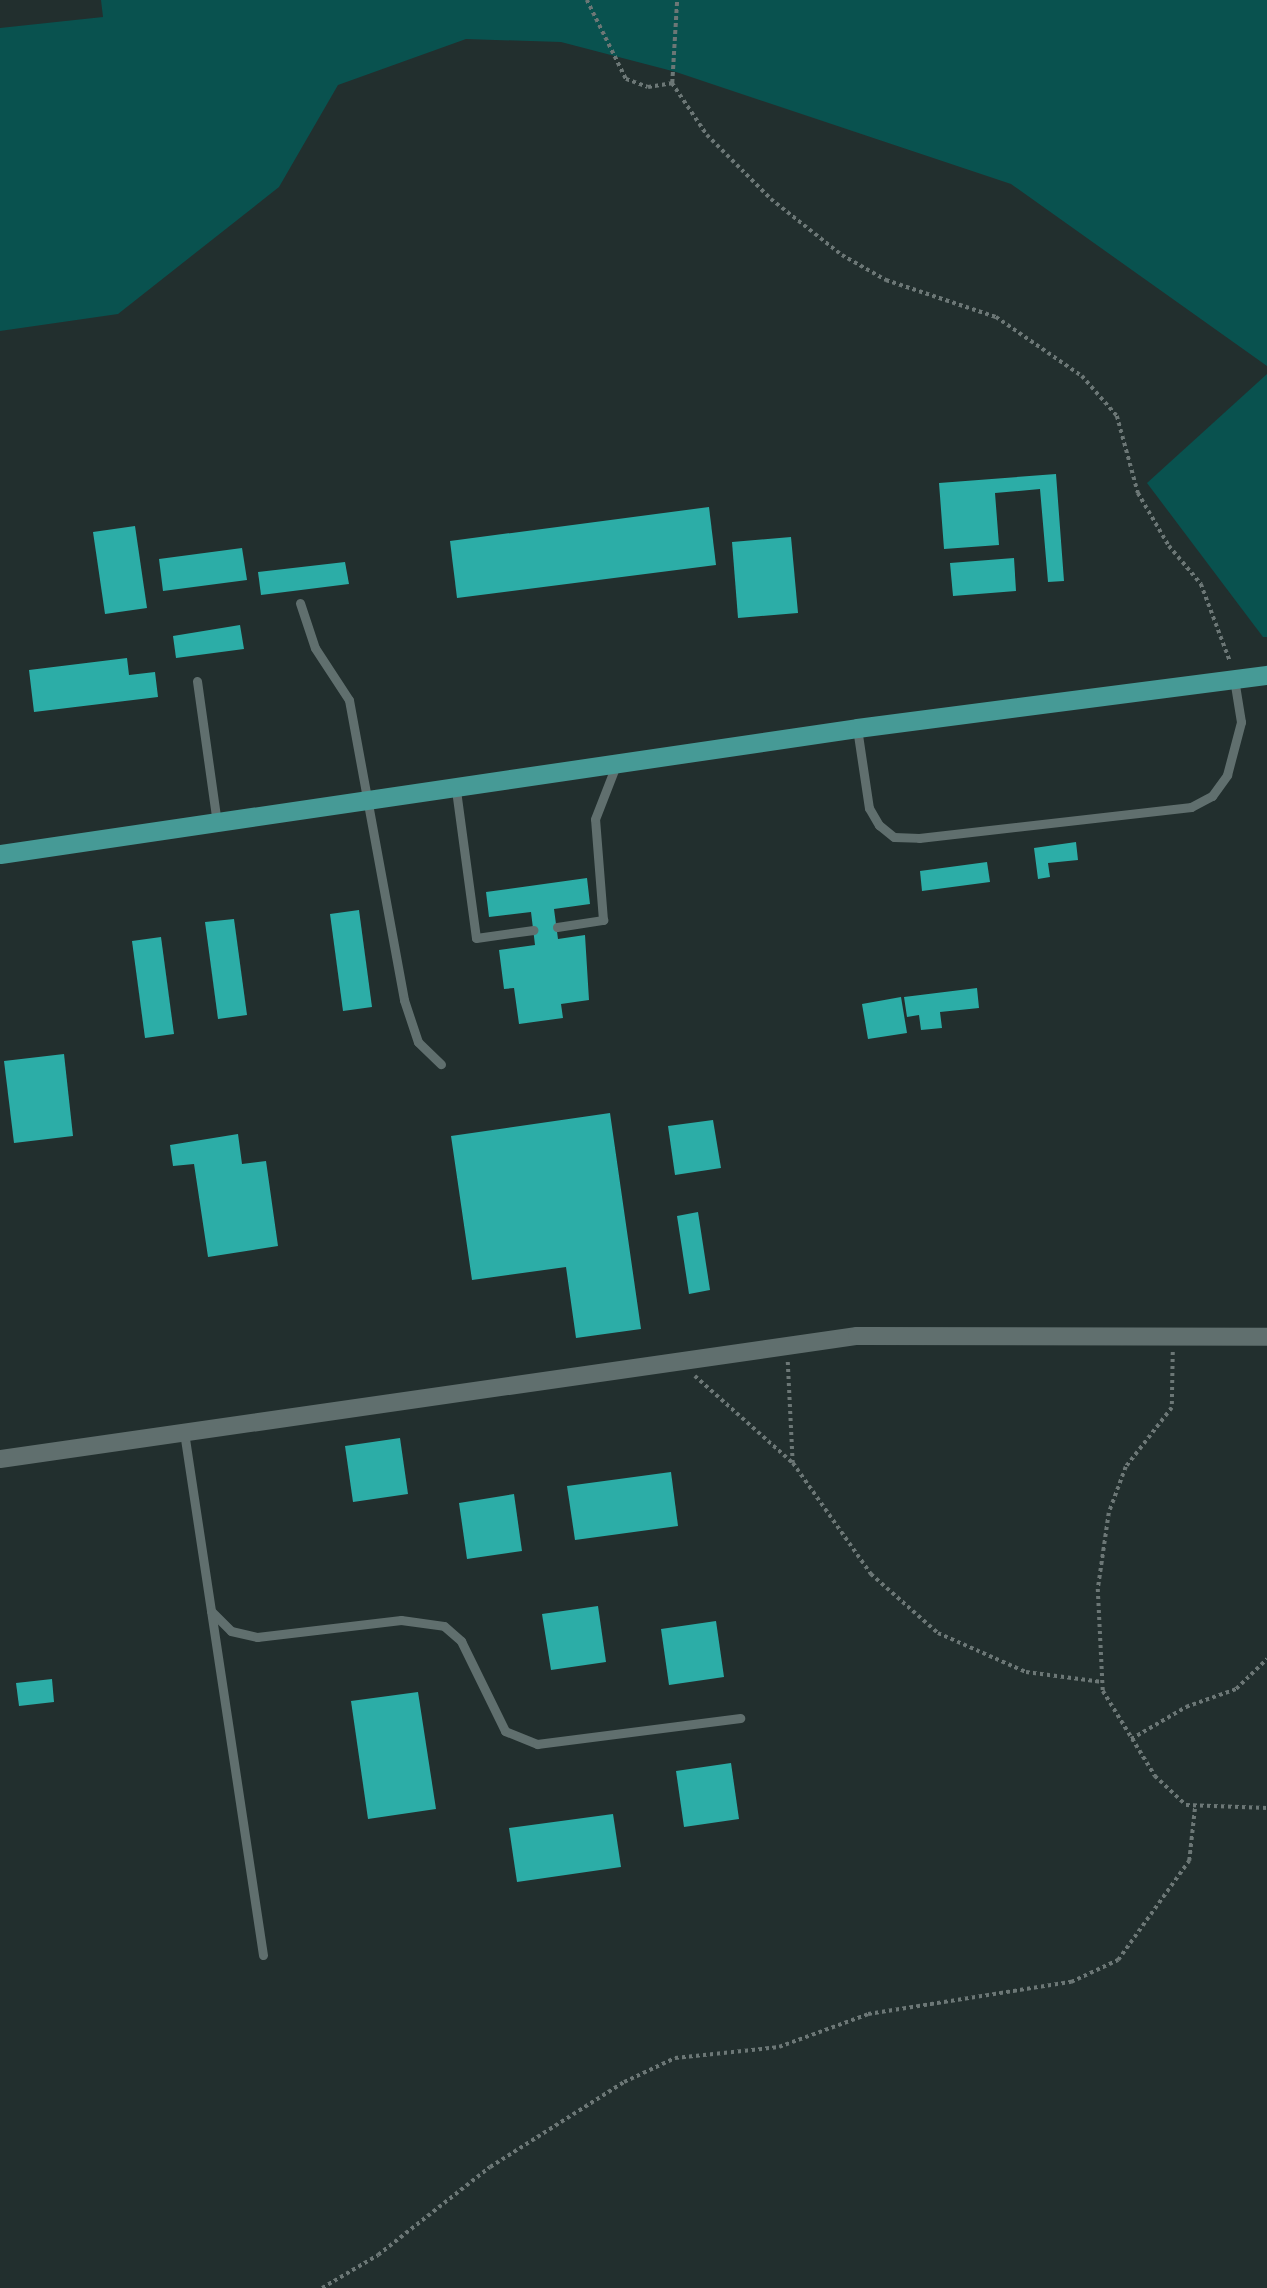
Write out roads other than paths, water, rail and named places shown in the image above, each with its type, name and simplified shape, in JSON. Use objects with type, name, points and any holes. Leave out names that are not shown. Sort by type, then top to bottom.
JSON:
[{"type":"highway","points":[[0,854],[456,790],[857,728],[1267,675]]},
{"type":"street","points":[[0,1459],[857,1336],[1267,1337]]},
{"type":"lane","points":[[300,603],[315,648],[349,700],[370,802],[404,1000],[418,1042],[442,1064]]},
{"type":"lane","points":[[857,728],[869,808],[878,825],[894,836],[919,838],[1191,807],[1212,796],[1227,775],[1241,722],[1234,679]]},
{"type":"lane","points":[[197,681],[217,823]]},
{"type":"lane","points":[[557,927],[603,920],[595,819],[617,763]]},
{"type":"lane","points":[[456,790],[476,938],[533,930]]},
{"type":"lane","points":[[184,1432],[263,1955]]},
{"type":"lane","points":[[211,1611],[231,1631],[257,1637],[401,1620],[443,1626],[461,1641],[505,1731],[537,1744],[740,1718]]}]
